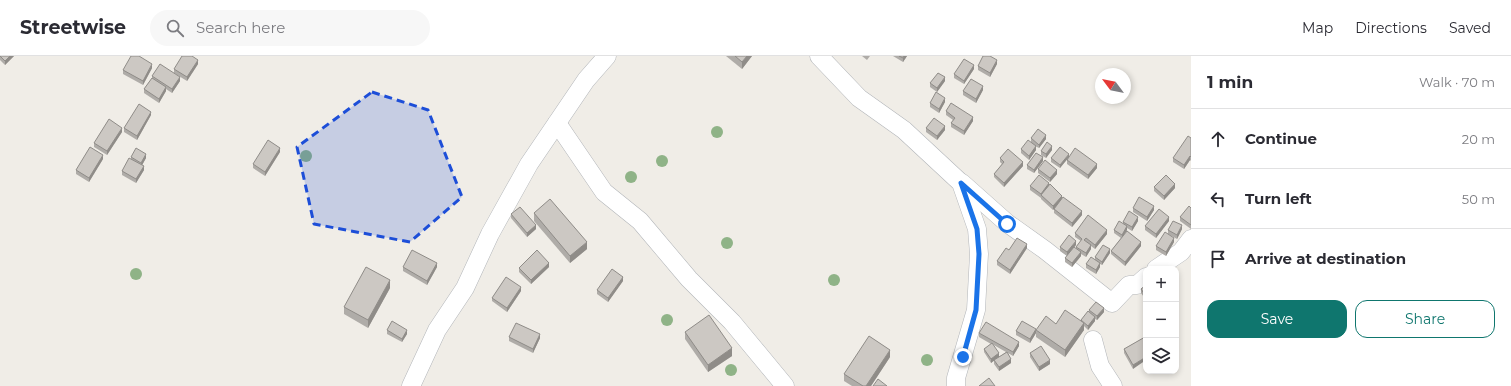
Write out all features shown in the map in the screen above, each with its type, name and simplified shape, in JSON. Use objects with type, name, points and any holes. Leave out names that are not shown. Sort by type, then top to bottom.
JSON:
[{"type":"street","points":[[411,386],[437,330],[465,288],[490,234],[529,164],[586,80],[607,56]]},
{"type":"street","points":[[819,56],[859,98],[904,130],[1007,224],[1045,250],[1112,303],[1129,285],[1137,285],[1143,280]]},
{"type":"street","points":[[557,123],[604,192],[640,221],[689,279],[732,322],[785,386]]},
{"type":"street","points":[[956,386],[956,378],[976,310],[979,254],[977,229],[961,183]]},
{"type":"street","points":[[1160,266],[1181,252],[1191,239]]},
{"type":"street","points":[[1094,340],[1100,366],[1112,386]]},
{"type":"highlighted area","points":[[372,92],[428,110],[462,197],[410,242],[314,224],[297,147]]},
{"type":"building","points":[[0,56],[10,56],[5,61]]},
{"type":"building","points":[[131,56],[139,56],[152,64],[143,81],[123,70]]},
{"type":"building","points":[[182,56],[192,56],[198,60],[187,77],[174,69]]},
{"type":"building","points":[[735,56],[747,56],[742,62]]},
{"type":"building","points":[[983,56],[990,56],[997,60],[990,73],[978,66]]},
{"type":"building","points":[[964,59],[974,65],[964,81],[954,74]]},
{"type":"building","points":[[160,64],[180,77],[172,89],[152,76]]},
{"type":"building","points":[[938,73],[945,77],[937,88],[930,83]]},
{"type":"building","points":[[152,78],[166,87],[159,99],[144,89]]},
{"type":"building","points":[[971,79],[983,86],[976,99],[963,91]]},
{"type":"building","points":[[936,92],[945,98],[939,109],[930,103]]},
{"type":"building","points":[[951,103],[973,117],[964,131],[951,123],[955,118],[946,111]]},
{"type":"building","points":[[139,104],[151,112],[137,136],[124,128]]},
{"type":"building","points":[[934,118],[945,126],[937,136],[926,128]]},
{"type":"building","points":[[109,119],[122,128],[107,151],[94,143]]},
{"type":"building","points":[[1038,129],[1046,135],[1039,145],[1031,138]]},
{"type":"building","points":[[1188,136],[1191,138],[1191,157],[1190,156],[1184,165],[1173,158]]},
{"type":"building","points":[[268,140],[280,148],[265,172],[253,164]]},
{"type":"building","points":[[1028,140],[1036,146],[1029,156],[1021,149]]},
{"type":"building","points":[[1047,142],[1052,146],[1046,154],[1041,151]]},
{"type":"building","points":[[90,147],[103,155],[89,178],[76,170]]},
{"type":"building","points":[[1060,147],[1069,154],[1060,165],[1051,158]]},
{"type":"building","points":[[136,148],[146,154],[141,163],[131,157]]},
{"type":"building","points":[[1075,148],[1097,164],[1088,175],[1067,160]]},
{"type":"building","points":[[1008,149],[1023,162],[1004,183],[994,174],[1004,162],[1000,158]]},
{"type":"building","points":[[1036,153],[1043,157],[1034,170],[1027,165]]},
{"type":"building","points":[[129,158],[144,166],[136,179],[122,171]]},
{"type":"building","points":[[1045,160],[1057,170],[1050,178],[1038,169]]},
{"type":"building","points":[[1039,175],[1049,183],[1041,194],[1030,186]]},
{"type":"building","points":[[1166,175],[1175,184],[1164,196],[1154,187]]},
{"type":"building","points":[[1050,184],[1062,196],[1053,206],[1041,195]]},
{"type":"building","points":[[1063,197],[1082,211],[1072,223],[1054,209]]},
{"type":"building","points":[[1139,197],[1154,206],[1147,217],[1133,208]]},
{"type":"building","points":[[550,199],[587,242],[570,256],[534,213]]},
{"type":"building","points":[[1189,206],[1191,208],[1191,225],[1180,217]]},
{"type":"building","points":[[520,207],[536,225],[527,233],[511,214]]},
{"type":"building","points":[[1159,209],[1169,217],[1156,234],[1145,226]]},
{"type":"building","points":[[1129,211],[1138,217],[1132,227],[1123,222]]},
{"type":"building","points":[[1088,215],[1107,230],[1095,245],[1086,238],[1084,240],[1091,245],[1086,253],[1076,247],[1082,239],[1075,233]]},
{"type":"building","points":[[1119,221],[1127,226],[1122,235],[1114,230]]},
{"type":"building","points":[[1173,221],[1182,225],[1177,235],[1168,230]]},
{"type":"building","points":[[1127,231],[1141,242],[1125,262],[1111,251]]},
{"type":"building","points":[[1165,232],[1174,238],[1166,252],[1156,246]]},
{"type":"building","points":[[1069,235],[1076,241],[1067,252],[1060,247]]},
{"type":"building","points":[[1017,238],[1027,244],[1010,270],[997,261],[1006,248],[1009,250]]},
{"type":"building","points":[[1103,245],[1110,249],[1102,262],[1095,257]]},
{"type":"building","points":[[1074,247],[1081,252],[1072,263],[1065,258]]},
{"type":"building","points":[[412,250],[437,263],[427,281],[403,267]]},
{"type":"building","points":[[537,250],[549,263],[531,280],[519,268]]},
{"type":"building","points":[[1091,257],[1100,263],[1096,270],[1086,264]]},
{"type":"building","points":[[366,267],[390,280],[368,320],[344,307]]},
{"type":"building","points":[[612,269],[623,277],[608,298],[597,290]]},
{"type":"building","points":[[506,277],[521,287],[507,308],[492,298]]},
{"type":"building","points":[[1096,302],[1104,308],[1097,316],[1089,310]]},
{"type":"building","points":[[1065,310],[1084,323],[1065,350],[1036,330],[1046,316],[1056,324]]},
{"type":"building","points":[[1088,311],[1095,317],[1088,326],[1081,320]]},
{"type":"building","points":[[709,315],[732,348],[708,365],[685,332]]},
{"type":"building","points":[[392,321],[407,330],[402,339],[387,330]]},
{"type":"building","points":[[1022,321],[1036,329],[1030,339],[1016,331]]},
{"type":"building","points":[[986,322],[1019,342],[1013,352],[979,333]]},
{"type":"building","points":[[516,323],[540,334],[533,349],[509,337]]},
{"type":"building","points":[[869,336],[890,350],[866,386],[863,386],[844,374]]},
{"type":"building","points":[[1143,338],[1143,359],[1133,365],[1124,349]]},
{"type":"building","points":[[992,343],[999,353],[991,359],[984,349]]},
{"type":"building","points":[[1041,346],[1050,360],[1039,367],[1030,353]]},
{"type":"building","points":[[1007,352],[1011,359],[999,367],[994,360]]},
{"type":"building","points":[[989,378],[995,386],[979,386]]},
{"type":"building","points":[[878,379],[887,386],[873,386]]},
{"type":"route","points":[[963,357],[976,310],[979,254],[977,229],[961,183],[1007,224]]}]
